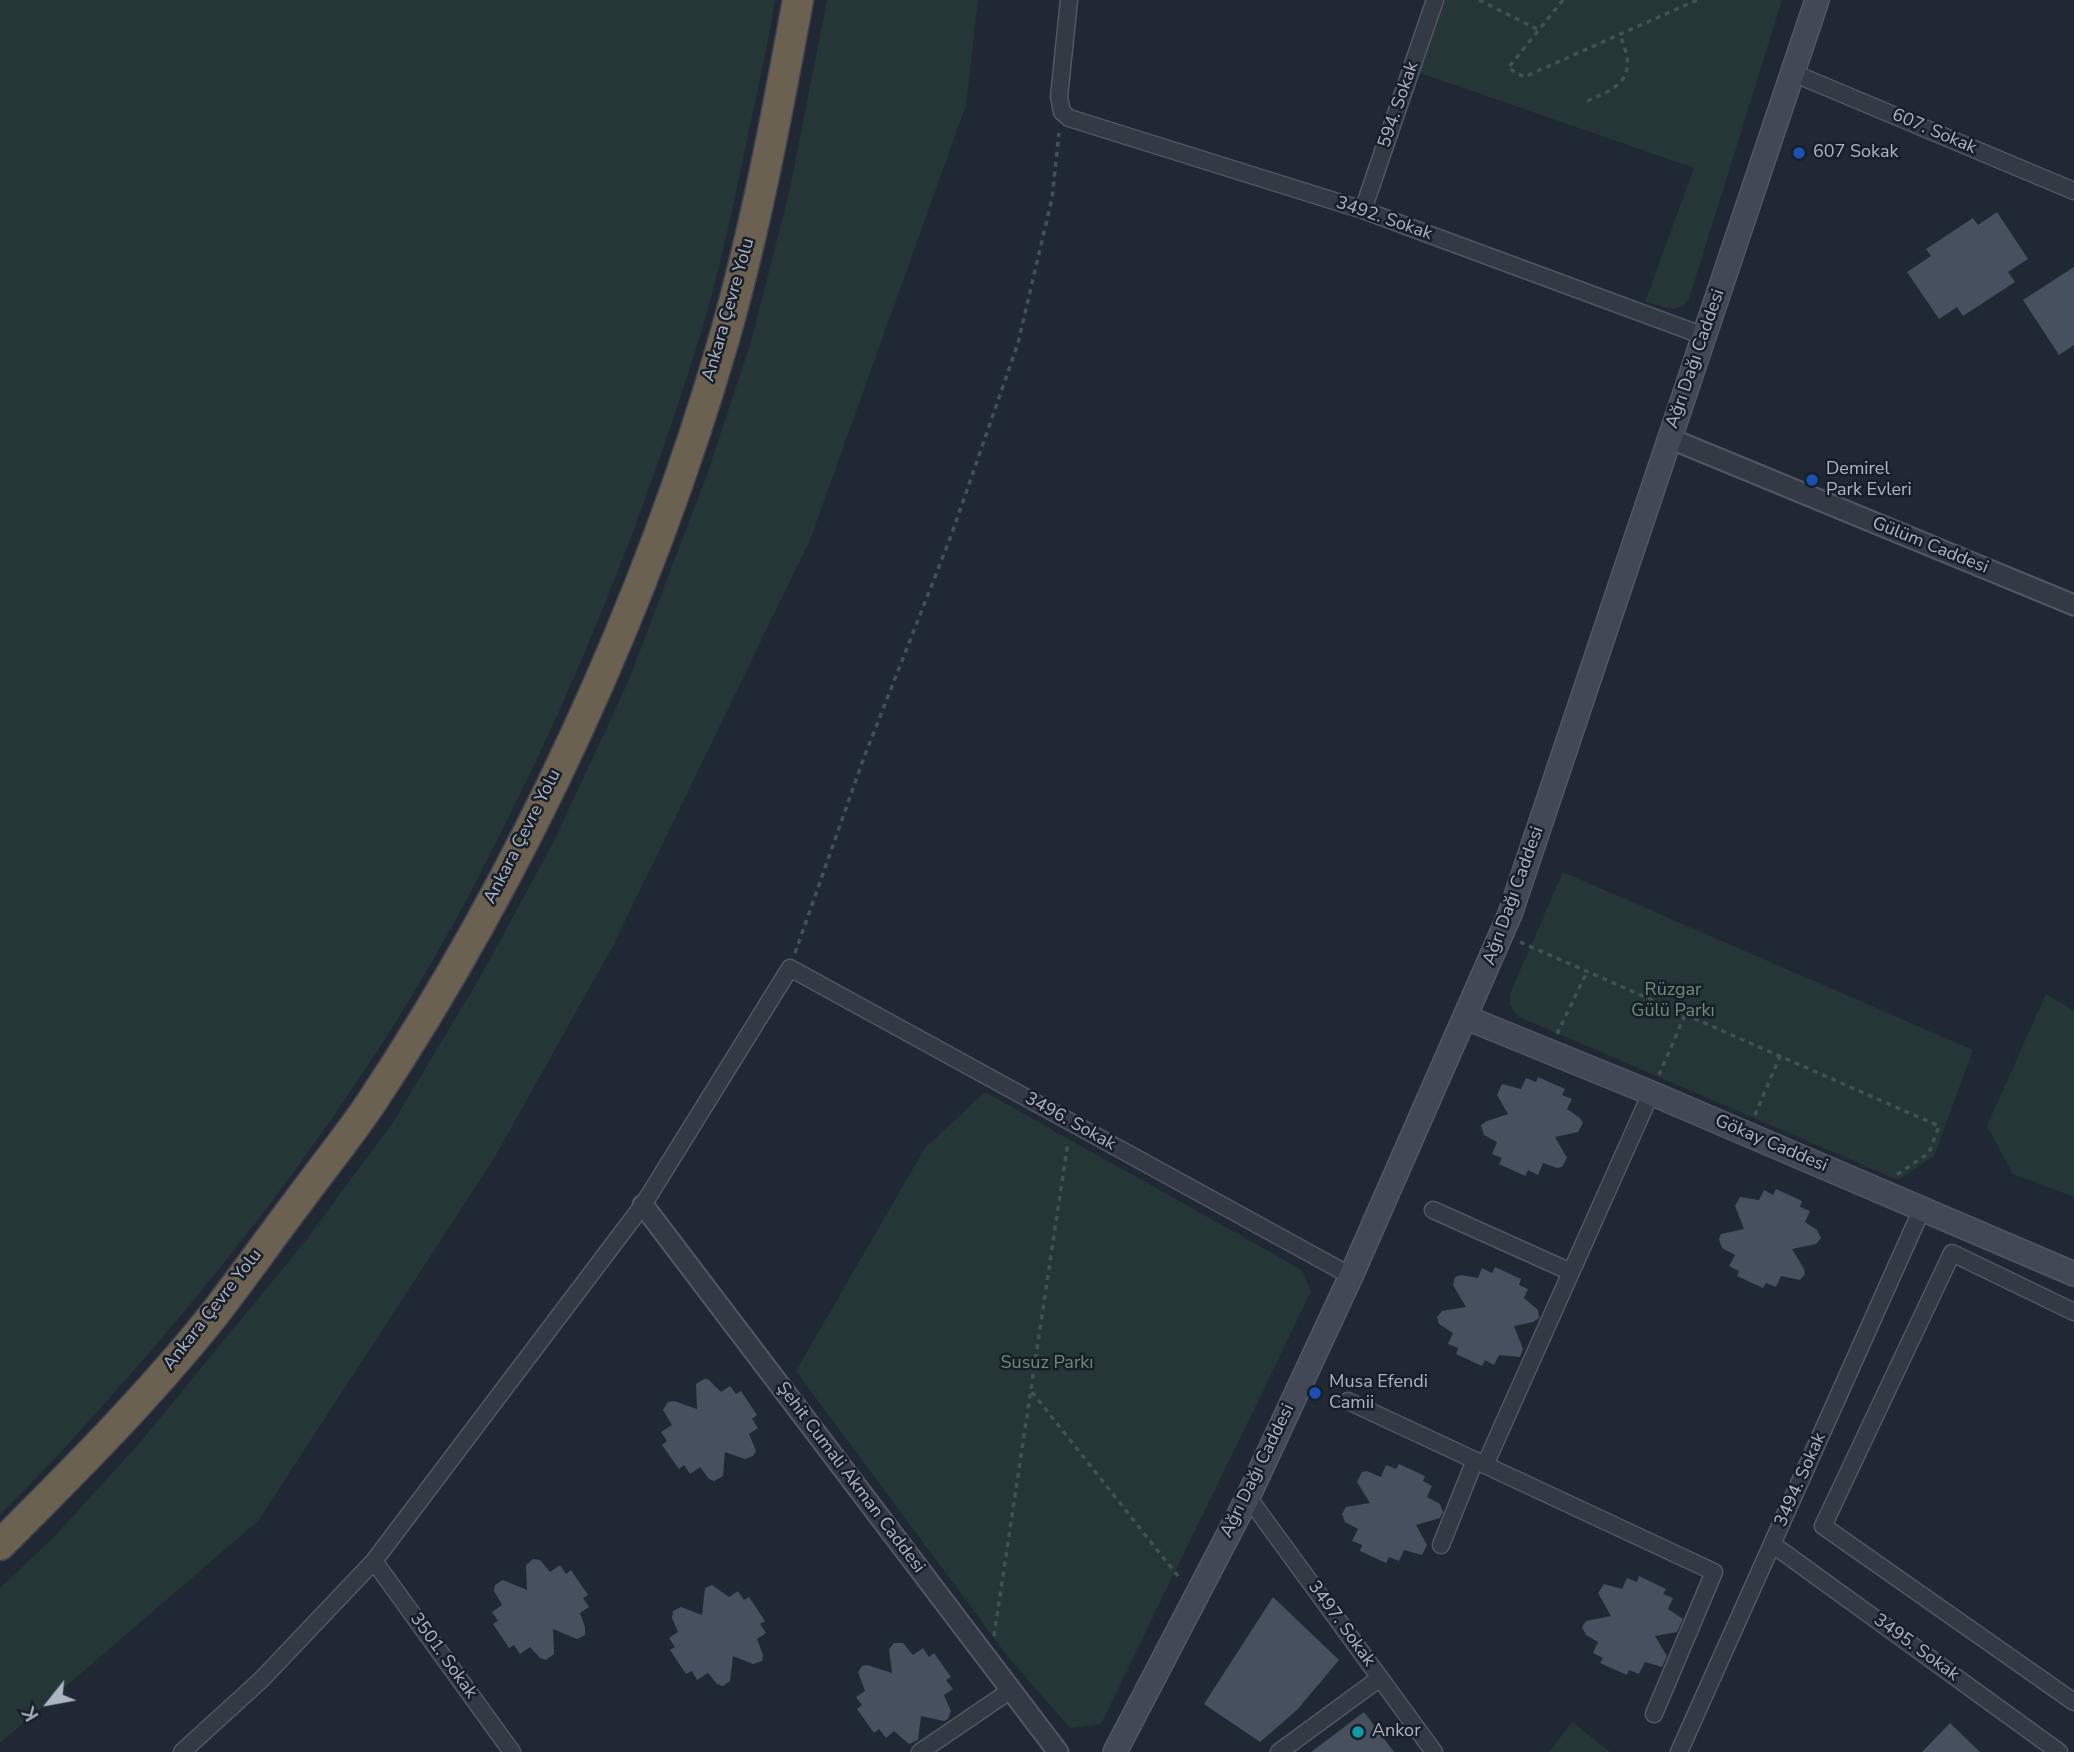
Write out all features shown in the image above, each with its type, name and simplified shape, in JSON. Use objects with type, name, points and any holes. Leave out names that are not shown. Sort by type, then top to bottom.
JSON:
[{"type":"highway","name":"Ankara Çevre Yolu","points":[[0,1545],[109,1433],[211,1317],[352,1128],[418,1028],[525,838],[633,603],[723,340],[776,121],[798,0]]},
{"type":"main road","name":"Ağrı Dağı Caddesi","points":[[1115,1752],[1248,1497],[1351,1276],[1502,934],[1817,0]]},
{"type":"main road","name":"Gökay Caddesi","points":[[1467,1018],[1651,1093],[2074,1274]]},
{"type":"street","points":[[1062,112],[1059,97],[1069,0]]},
{"type":"street","name":"594. Sokak","points":[[1363,210],[1435,0]]},
{"type":"street","name":"607. Sokak","points":[[1793,73],[2074,191]]},
{"type":"street","name":"3492. Sokak","points":[[1062,112],[1069,118],[1363,210],[1704,336]]},
{"type":"street","name":"Gülüm Caddesi","points":[[1669,438],[2074,606]]},
{"type":"street","points":[[182,1752],[261,1680],[374,1560],[643,1205],[790,968]]},
{"type":"street","name":"3496. Sokak","points":[[790,968],[1351,1276]]},
{"type":"street","points":[[1441,1545],[1571,1272],[1651,1093]]},
{"type":"street","name":"Şehit Cumali Akman Caddesi","points":[[643,1205],[1058,1752]]},
{"type":"street","name":"3494. Sokak","points":[[1679,1752],[1922,1209]]},
{"type":"street","points":[[1433,1210],[1571,1272]]},
{"type":"street","points":[[2074,1312],[1952,1253],[1823,1526],[2074,1702]]},
{"type":"street","points":[[1348,1401],[1714,1572],[1654,1714]]},
{"type":"street","name":"3497. Sokak","points":[[1248,1497],[1434,1752]]},
{"type":"street","name":"3495. Sokak","points":[[1772,1544],[2059,1752]]},
{"type":"street","name":"3501. Sokak","points":[[374,1560],[513,1752]]},
{"type":"street","points":[[1279,1752],[1380,1678]]},
{"type":"street","points":[[920,1752],[1011,1690]]},
{"type":"path","points":[[1479,0],[1539,30]]},
{"type":"path","points":[[1563,0],[1508,68],[1524,78],[1697,0]]},
{"type":"path","points":[[1587,101],[1613,90],[1626,76],[1628,54],[1620,35]]},
{"type":"path","points":[[790,968],[863,760],[951,536],[1018,343],[1052,198],[1062,112]]},
{"type":"path","points":[[1502,934],[1939,1126],[1930,1153],[1875,1189]]},
{"type":"path","points":[[1548,1051],[1587,972]]},
{"type":"path","points":[[1651,1093],[1685,1014]]},
{"type":"path","points":[[1747,1134],[1780,1056]]},
{"type":"path","points":[[990,1663],[1071,1122]]},
{"type":"path","points":[[1032,1392],[1195,1598]]},
{"type":"green space","points":[[0,0],[775,0],[725,243],[682,393],[645,500],[583,658],[486,863],[392,1028],[333,1117],[270,1203],[205,1287],[136,1368],[53,1461],[0,1515]]},
{"type":"green space","points":[[827,0],[978,0],[966,105],[810,540],[613,946],[493,1160],[258,1521],[0,1743],[0,1588],[51,1540],[137,1446],[303,1244],[392,1124],[482,974],[554,841],[628,682],[708,472],[751,342],[790,189]]},
{"type":"green space","points":[[1445,0],[1782,0],[1689,299],[1683,306],[1672,309],[1645,302],[1694,168],[1420,73]]},
{"type":"green space","name":"Rüzgar Gülü Parkı","points":[[1563,872],[1973,1050],[1934,1156],[1898,1180],[1519,1017],[1510,1005],[1510,994]]},
{"type":"green space","points":[[2046,994],[2074,1011],[2074,1197],[2013,1174],[1987,1126]]},
{"type":"green space","name":"Susuz Parkı","points":[[985,1092],[1302,1270],[1311,1292],[1101,1724],[1070,1728],[1008,1657],[796,1371],[925,1148]]},
{"type":"green space","points":[[1572,1722],[1610,1752],[1549,1752]]},
{"type":"building","points":[[1997,212],[2028,259],[2008,272],[2015,282],[1963,316],[1957,307],[1939,319],[1907,272],[1931,256],[1926,249],[1973,218],[1978,225]]},
{"type":"building","points":[[2074,267],[2074,345],[2059,355],[2023,300]]},
{"type":"building","points":[[1538,1077],[1565,1089],[1562,1095],[1572,1099],[1567,1109],[1583,1123],[1578,1132],[1555,1137],[1567,1158],[1562,1167],[1543,1163],[1538,1175],[1528,1170],[1525,1176],[1499,1164],[1502,1158],[1492,1154],[1497,1142],[1484,1135],[1481,1125],[1508,1114],[1497,1095],[1502,1084],[1521,1089],[1526,1078],[1536,1082]]},
{"type":"building","points":[[1776,1189],[1802,1201],[1800,1207],[1810,1211],[1805,1222],[1817,1230],[1821,1238],[1816,1244],[1792,1249],[1804,1269],[1805,1274],[1800,1280],[1781,1276],[1776,1287],[1766,1283],[1763,1288],[1737,1276],[1739,1271],[1729,1266],[1735,1255],[1722,1248],[1719,1239],[1721,1234],[1744,1229],[1735,1206],[1740,1197],[1759,1200],[1764,1190],[1773,1195]]},
{"type":"building","points":[[1495,1267],[1521,1279],[1519,1285],[1528,1289],[1524,1298],[1538,1310],[1539,1318],[1514,1326],[1523,1349],[1520,1357],[1499,1355],[1494,1365],[1485,1360],[1482,1366],[1456,1354],[1458,1348],[1448,1344],[1453,1333],[1439,1324],[1437,1317],[1442,1311],[1466,1307],[1453,1285],[1455,1277],[1461,1275],[1478,1278],[1482,1268],[1492,1273]]},
{"type":"building","points":[[708,1379],[721,1392],[730,1386],[736,1394],[741,1391],[757,1415],[752,1419],[758,1428],[749,1434],[756,1451],[753,1456],[745,1459],[725,1452],[723,1476],[714,1481],[709,1479],[700,1467],[690,1474],[684,1465],[679,1469],[662,1445],[667,1441],[661,1432],[672,1425],[663,1410],[668,1402],[674,1401],[697,1409],[696,1384]]},
{"type":"building","points":[[1399,1464],[1425,1476],[1423,1481],[1432,1486],[1427,1497],[1440,1504],[1443,1512],[1440,1518],[1416,1525],[1427,1545],[1422,1555],[1404,1550],[1399,1561],[1389,1557],[1386,1563],[1360,1551],[1362,1545],[1352,1541],[1358,1529],[1345,1522],[1342,1514],[1346,1507],[1370,1503],[1357,1482],[1362,1472],[1367,1471],[1381,1477],[1386,1465],[1396,1469]]},
{"type":"building","points":[[533,1559],[540,1560],[550,1572],[560,1565],[566,1574],[571,1570],[588,1595],[583,1598],[589,1607],[580,1613],[585,1635],[577,1639],[553,1629],[554,1654],[546,1660],[540,1658],[530,1647],[520,1654],[514,1645],[509,1648],[493,1624],[498,1621],[492,1612],[502,1605],[494,1591],[495,1585],[503,1580],[527,1590],[526,1565]]},
{"type":"building","points":[[1639,1576],[1666,1589],[1663,1594],[1673,1598],[1668,1609],[1683,1619],[1677,1632],[1655,1636],[1667,1656],[1662,1667],[1645,1662],[1639,1674],[1629,1670],[1627,1675],[1600,1663],[1603,1658],[1593,1653],[1598,1642],[1586,1635],[1582,1627],[1586,1621],[1611,1616],[1598,1593],[1604,1584],[1622,1589],[1627,1578],[1637,1582]]},
{"type":"building","points":[[712,1585],[729,1597],[738,1591],[744,1600],[749,1597],[765,1621],[760,1624],[766,1633],[757,1639],[763,1655],[762,1661],[753,1664],[733,1656],[730,1681],[723,1686],[717,1684],[708,1673],[697,1680],[692,1671],[686,1674],[670,1650],[675,1647],[669,1638],[678,1632],[672,1618],[673,1611],[681,1607],[702,1615],[705,1588]]},
{"type":"building","points":[[1273,1597],[1339,1660],[1297,1710],[1260,1742],[1204,1704]]},
{"type":"building","points":[[894,1643],[903,1643],[913,1655],[923,1648],[929,1657],[934,1653],[951,1677],[946,1680],[953,1689],[944,1695],[951,1711],[948,1719],[944,1721],[921,1716],[918,1740],[909,1744],[894,1731],[886,1738],[879,1729],[874,1733],[857,1709],[862,1705],[856,1697],[865,1691],[858,1672],[862,1666],[867,1665],[892,1673],[889,1649]]},
{"type":"building","name":"Ankor","points":[[1364,1712],[1394,1752],[1311,1752]]},
{"type":"building","points":[[1950,1723],[1980,1752],[1922,1752]]},
{"type":"place","name":"607 Sokak","points":[[1799,153]]},
{"type":"place","name":"Demirel Park Evleri","points":[[1812,480]]},
{"type":"place","name":"Musa Efendi Camii","points":[[1315,1393]]},
{"type":"place","name":"Ankor","points":[[1358,1732]]}]
